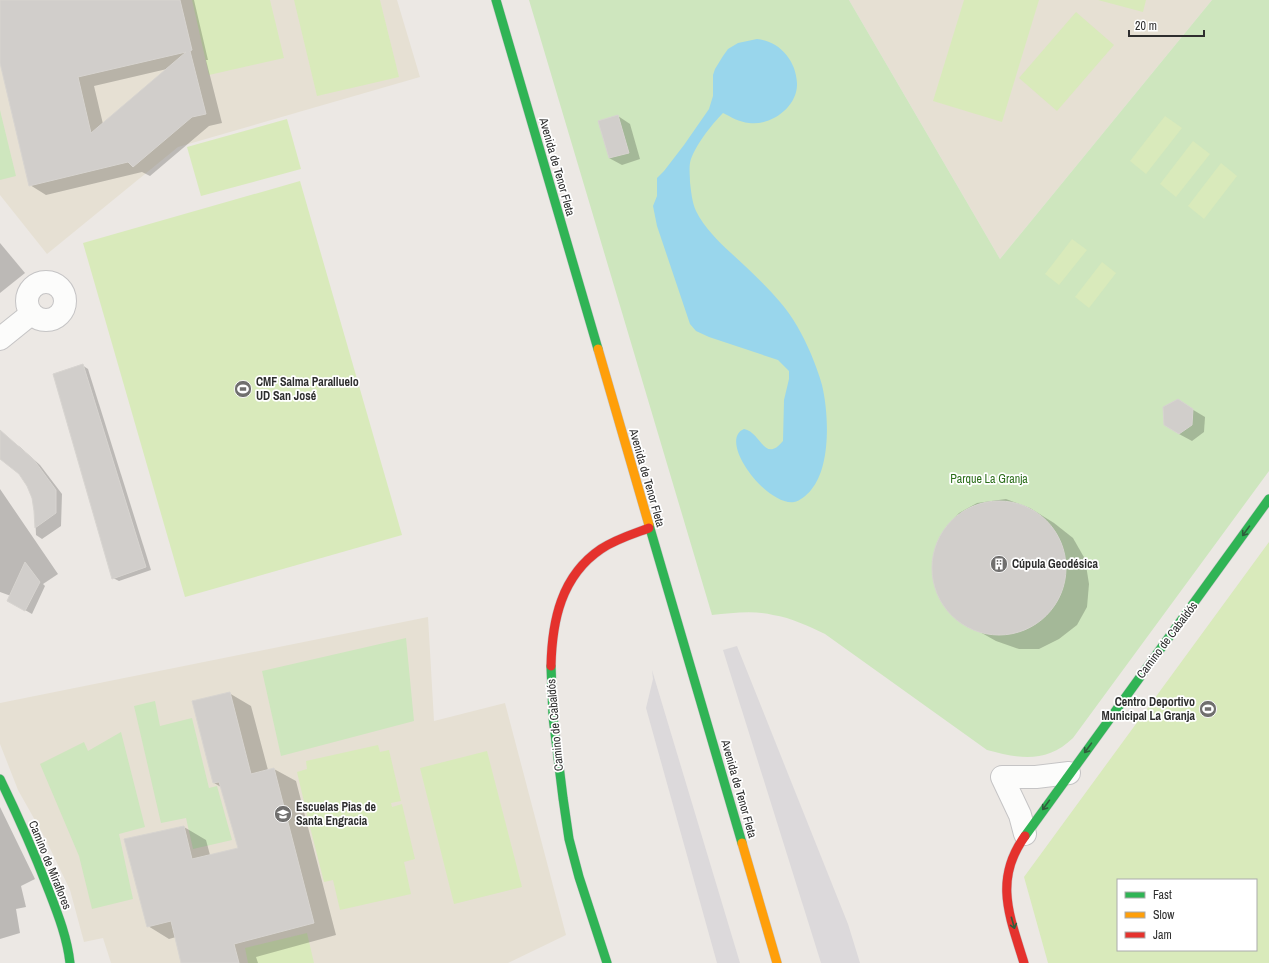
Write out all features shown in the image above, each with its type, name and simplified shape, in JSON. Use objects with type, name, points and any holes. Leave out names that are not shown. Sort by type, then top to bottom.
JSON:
[{"type":"street","name":"Avenida de Tenor Fleta","points":[[496,0],[777,963]]},
{"type":"street","points":[[0,339],[31,314]]},
{"type":"street","name":"Camino de Cabaldós","points":[[1024,963],[1011,918],[1006,892],[1006,876],[1019,844],[1269,499]]},
{"type":"street","name":"Camino de Cabaldós","points":[[606,963],[575,865],[568,832],[560,780],[551,697],[553,630],[559,607],[566,589],[583,564],[608,544],[620,538],[649,528]]},
{"type":"street","points":[[1025,834],[1020,816],[1002,777],[1036,777],[1069,774]]},
{"type":"street","name":"Camino de Miraflores","points":[[0,779],[27,837],[55,906],[63,930],[70,963]]},
{"type":"shaded area","points":[[0,0],[397,0],[420,77],[178,147],[47,254],[0,195]]},
{"type":"shaded area","points":[[849,0],[1212,0],[1000,259]]},
{"type":"shaded area","name":"Escuelas Pias de Santa Engracia","points":[[428,617],[434,721],[505,703],[566,935],[508,963],[111,963],[103,938],[84,942],[70,890],[45,838],[18,790],[0,744],[0,703]]},
{"type":"shaded area","points":[[737,646],[848,924],[860,963],[821,963],[723,650]]},
{"type":"shaded area","points":[[652,670],[740,963],[717,963],[646,708],[653,679]]},
{"type":"green space","points":[[192,0],[270,0],[284,58],[209,75]]},
{"type":"green space","points":[[294,0],[380,0],[399,77],[317,96]]},
{"type":"green space","name":"Parque La Granja","points":[[529,0],[849,0],[1000,259],[1212,0],[1269,0],[1269,471],[1073,738],[1063,746],[1053,752],[1033,757],[1022,757],[987,750],[825,634],[793,620],[766,613],[743,612],[712,615]]},
{"type":"green space","points":[[964,0],[1039,0],[1002,122],[933,101]]},
{"type":"green space","points":[[1098,0],[1146,0],[1143,12]]},
{"type":"green space","points":[[1076,12],[1114,45],[1057,111],[1019,78]]},
{"type":"green space","points":[[0,110],[16,176],[0,180]]},
{"type":"green space","points":[[1165,116],[1182,128],[1146,174],[1130,161]]},
{"type":"green space","points":[[287,119],[301,169],[201,196],[187,147]]},
{"type":"green space","points":[[1193,141],[1210,154],[1176,197],[1160,184]]},
{"type":"green space","points":[[1221,163],[1237,176],[1204,219],[1188,206]]},
{"type":"green space","name":"CMF Salma Paralluelo UD San José","points":[[300,181],[402,535],[185,597],[83,243]]},
{"type":"green space","points":[[1072,239],[1087,250],[1059,285],[1045,274]]},
{"type":"green space","points":[[1102,262],[1116,273],[1089,308],[1075,297]]},
{"type":"green space","name":"Centro Deportivo Municipal La Granja","points":[[1269,542],[1269,963],[1048,963],[1024,877]]},
{"type":"green space","points":[[406,638],[414,721],[281,756],[262,671]]},
{"type":"green space","points":[[155,701],[160,726],[192,718],[209,788],[217,786],[232,840],[193,849],[186,818],[161,823],[134,706]]},
{"type":"green space","points":[[121,732],[145,827],[119,834],[133,899],[92,909],[79,856],[40,764],[84,742],[88,751]]},
{"type":"green space","points":[[378,745],[380,752],[389,750],[401,801],[391,803],[392,807],[402,804],[415,859],[404,862],[411,894],[340,910],[333,880],[324,882],[310,827],[320,824],[319,821],[309,823],[297,772],[307,769],[306,761]]},
{"type":"green space","points":[[487,751],[522,887],[454,904],[420,768]]},
{"type":"green space","points":[[307,933],[314,963],[248,963],[245,948]]},
{"type":"water","points":[[757,39],[772,43],[790,59],[796,75],[797,83],[793,100],[782,113],[774,118],[757,123],[742,122],[723,113],[695,150],[690,163],[690,182],[695,208],[703,223],[716,239],[774,295],[785,308],[805,340],[820,377],[827,425],[825,454],[818,480],[808,494],[794,502],[783,500],[771,494],[759,484],[748,471],[736,446],[737,435],[744,429],[755,435],[767,448],[771,449],[777,447],[783,441],[784,400],[789,379],[789,371],[778,360],[709,337],[696,331],[690,324],[657,226],[653,206],[657,196],[657,178],[684,145],[709,109],[713,96],[713,75],[723,56],[728,49],[738,43]]},
{"type":"building","points":[[0,0],[180,0],[192,50],[190,51],[206,114],[192,117],[133,167],[128,162],[29,186],[0,63]],"holes":[[[186,52],[91,133],[78,77]]]},
{"type":"building","points":[[618,115],[629,153],[609,158],[598,121]]},
{"type":"building","points":[[83,364],[146,567],[112,579],[53,374]]},
{"type":"building","points":[[1178,399],[1193,409],[1192,425],[1179,434],[1164,425],[1163,407]]},
{"type":"building","points":[[0,430],[34,460],[56,490],[56,513],[35,528],[32,498],[27,486],[19,474],[0,459]]},
{"type":"building","name":"Cúpula Geodésica","points":[[1006,501],[1031,509],[1042,516],[1051,525],[1061,542],[1065,555],[1065,581],[1061,594],[1051,611],[1042,620],[1025,630],[1012,634],[992,635],[967,627],[956,620],[947,611],[937,594],[933,581],[932,561],[940,536],[947,525],[956,516],[973,506],[986,502]]},
{"type":"building","points":[[25,562],[40,582],[25,611],[7,601]]},
{"type":"building","points":[[230,692],[251,774],[274,768],[314,923],[234,944],[239,963],[181,963],[171,921],[147,927],[124,839],[184,826],[192,859],[238,848],[219,782],[213,783],[192,701]]},
{"type":"traffic: fast","points":[[496,0],[598,349]]},
{"type":"traffic: fast","points":[[1025,836],[1269,499]]},
{"type":"traffic: fast","points":[[649,525],[742,843]]},
{"type":"traffic: fast","points":[[551,666],[553,717],[569,839],[579,877],[607,963]]},
{"type":"traffic: fast","points":[[0,779],[42,873],[64,934],[70,963]]},
{"type":"traffic: slow","points":[[598,349],[649,525]]},
{"type":"traffic: slow","points":[[742,843],[777,963]]},
{"type":"traffic: jam","points":[[551,666],[557,616],[561,601],[576,572],[587,560],[607,545],[649,528]]},
{"type":"traffic: jam","points":[[1024,963],[1010,914],[1007,899],[1007,883],[1009,868],[1015,852],[1025,836]]},
{"type":"place","name":"CMF Salma Paralluelo UD San José","points":[[243,389]]},
{"type":"place","name":"Cúpula Geodésica","points":[[999,564]]},
{"type":"place","name":"Centro Deportivo Municipal La Granja","points":[[1208,709]]},
{"type":"place","name":"Escuelas Pias de Santa Engracia","points":[[283,814]]}]
